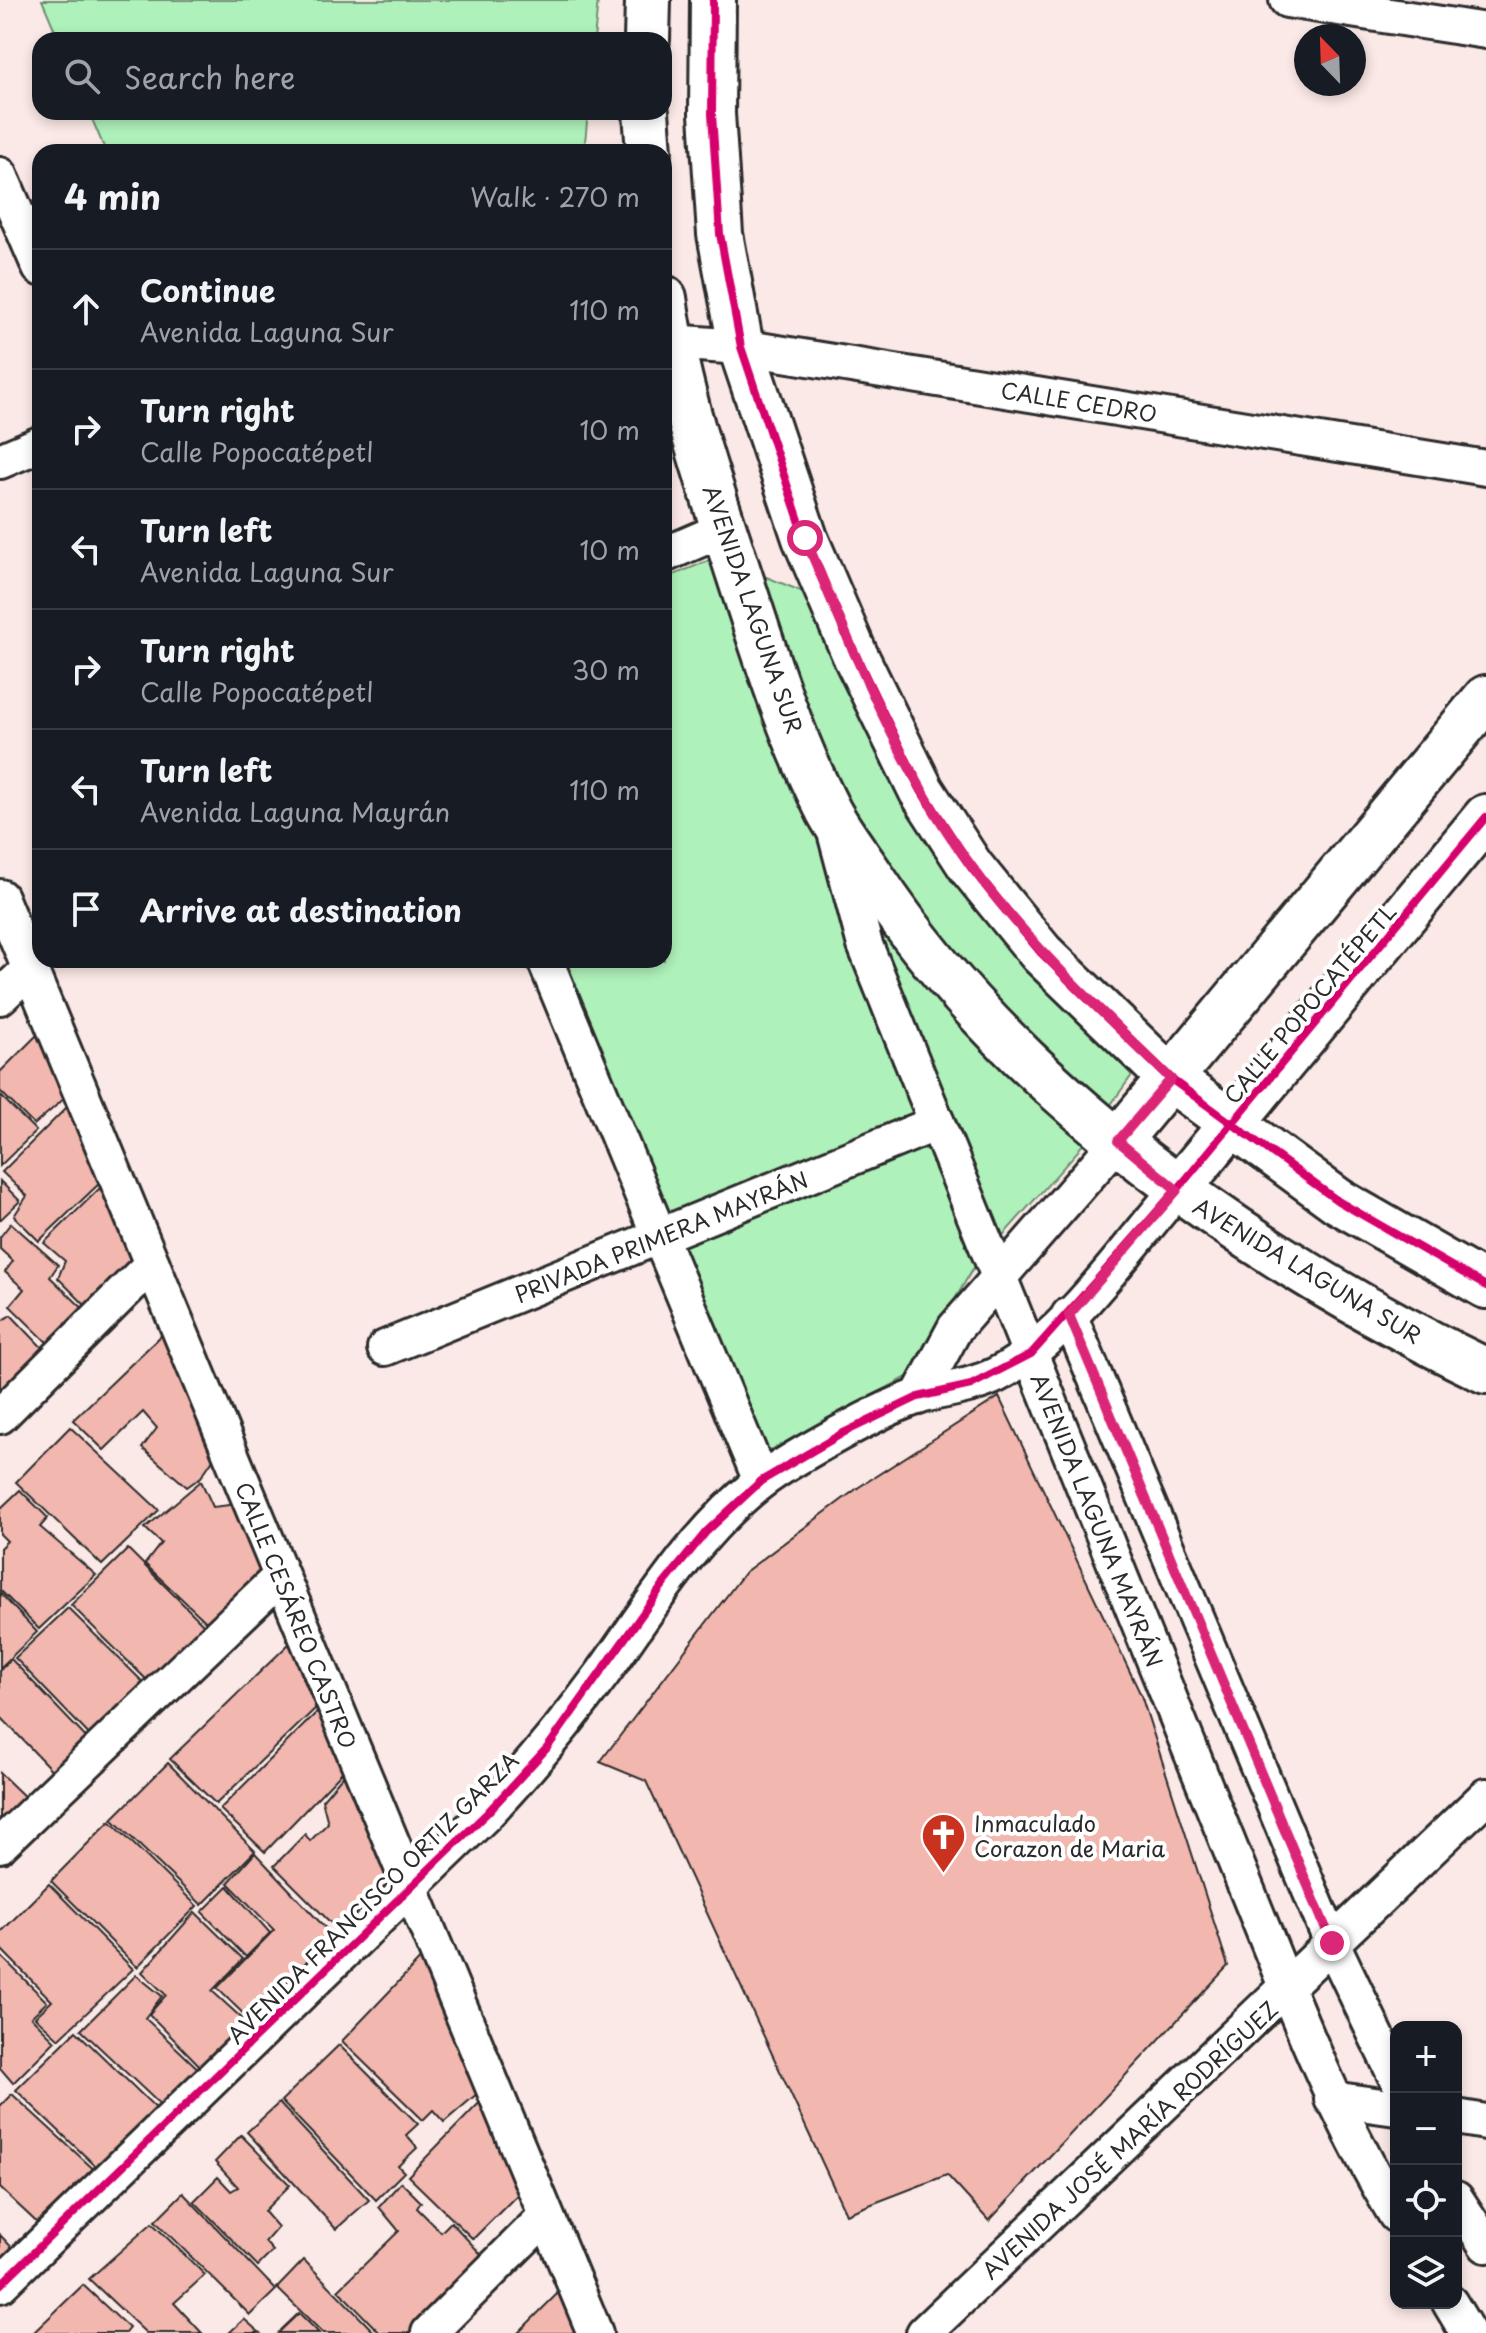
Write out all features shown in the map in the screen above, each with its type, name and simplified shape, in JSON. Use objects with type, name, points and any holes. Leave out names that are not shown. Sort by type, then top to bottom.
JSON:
[{"type":"street","points":[[647,32],[648,0]]},
{"type":"street","points":[[713,0],[712,114],[720,234],[741,347],[805,538],[855,655],[921,790],[971,867],[1041,953],[1171,1079],[1338,1201],[1486,1286]]},
{"type":"street","points":[[1287,0],[1486,31]]},
{"type":"street","points":[[647,120],[648,144]]},
{"type":"street","points":[[0,175],[32,249]]},
{"type":"street","name":"CALLE CEDRO","points":[[672,342],[741,347],[1486,468]]},
{"type":"street","name":"AVENIDA LAGUNA SUR","points":[[672,349],[724,529],[771,673],[829,812],[909,933],[973,1010],[1177,1190],[1416,1337],[1486,1371]]},
{"type":"street","points":[[0,461],[32,447]]},
{"type":"street","points":[[672,552],[724,529]]},
{"type":"street","points":[[918,1397],[955,1328],[1171,1079],[1486,698]]},
{"type":"street","name":"AVENIDA LAGUNA MAYRÁN","points":[[829,812],[865,945],[1332,2099],[1359,2154],[1390,2205]]},
{"type":"street","name":"CALLE POPOCATÉPETL","points":[[1031,1354],[1069,1315],[1177,1190],[1486,817]]},
{"type":"street","name":"CALLE CESÁREO CASTRO","points":[[0,897],[595,2333]]},
{"type":"street","points":[[548,968],[761,1481]]},
{"type":"street","points":[[0,997],[30,969]]},
{"type":"street","name":"PRIVADA PRIMERA MAYRÁN","points":[[385,1348],[937,1123]]},
{"type":"street","points":[[0,1416],[152,1264]]},
{"type":"street","points":[[1069,1315],[1332,1943],[1390,2064]]},
{"type":"street","name":"AVENIDA FRANCISCO ORTIZ GARZA","points":[[0,2285],[487,1813],[547,1748],[706,1532],[761,1481],[843,1433],[918,1397],[971,1385],[1031,1354]]},
{"type":"street","points":[[0,1845],[281,1576]]},
{"type":"street","name":"AVENIDA JOSÉ MARÍA RODRÍGUEZ","points":[[924,2333],[1332,1943],[1481,1807]]},
{"type":"street","points":[[1332,2099],[1390,2107]]},
{"type":"street","points":[[1462,2118],[1486,2122]]},
{"type":"street","points":[[1462,2208],[1486,2245]]},
{"type":"street","points":[[429,2333],[546,2216]]},
{"type":"street","points":[[1454,2309],[1468,2333]]},
{"type":"green space","points":[[42,0],[598,0],[595,32],[56,32]]},
{"type":"green space","points":[[92,120],[587,120],[585,144],[103,144]]},
{"type":"green space","points":[[717,557],[811,595],[938,845],[1132,1075],[1077,1152],[972,1270],[911,1375],[769,1451],[677,1247],[563,968],[672,968],[672,576]]},
{"type":"building","points":[[37,1035],[66,1097],[34,1125],[0,1091],[0,1072]]},
{"type":"building","points":[[0,1095],[36,1131],[0,1166]]},
{"type":"building","points":[[69,1105],[103,1180],[39,1241],[14,1216],[27,1196],[2,1172]]},
{"type":"building","points":[[0,1181],[20,1201],[0,1220]]},
{"type":"building","points":[[104,1184],[138,1272],[96,1316],[58,1278],[65,1261],[44,1243]]},
{"type":"building","points":[[11,1223],[58,1265],[50,1277],[93,1318],[59,1354],[10,1306],[24,1289],[5,1272],[13,1261],[0,1249],[0,1237]]},
{"type":"building","points":[[11,1315],[54,1360],[0,1415],[0,1322]]},
{"type":"building","points":[[167,1330],[222,1446],[201,1477],[187,1487],[142,1448],[157,1428],[143,1412],[104,1450],[73,1420]]},
{"type":"building","name":"Inmaculado Corazon de Maria","points":[[999,1397],[1141,1695],[1228,1966],[989,2221],[947,2175],[846,2214],[646,1781],[600,1762],[745,1572],[859,1487]]},
{"type":"building","points":[[70,1427],[159,1510],[102,1565],[16,1482]]},
{"type":"building","points":[[201,1481],[213,1507],[238,1504],[274,1581],[219,1634],[145,1564],[161,1543],[145,1528]]},
{"type":"building","points":[[20,1490],[48,1518],[40,1527],[96,1575],[39,1629],[0,1590],[0,1548],[7,1541],[0,1534],[0,1509]]},
{"type":"building","points":[[128,1549],[212,1633],[154,1687],[71,1605]]},
{"type":"building","points":[[0,1593],[37,1632],[0,1668]]},
{"type":"building","points":[[68,1608],[152,1691],[98,1744],[15,1658]]},
{"type":"building","points":[[291,1642],[318,1706],[216,1804],[170,1759]]},
{"type":"building","points":[[11,1659],[94,1746],[60,1779],[0,1716],[0,1670]]},
{"type":"building","points":[[320,1709],[343,1771],[265,1852],[220,1809]]},
{"type":"building","points":[[168,1763],[255,1851],[202,1905],[112,1819]]},
{"type":"building","points":[[346,1772],[408,1886],[351,1943],[274,1866],[305,1834],[310,1841],[328,1823],[322,1800]]},
{"type":"building","points":[[0,1773],[34,1806],[0,1836]]},
{"type":"building","points":[[110,1821],[197,1906],[137,1967],[51,1881]]},
{"type":"building","points":[[255,1853],[346,1950],[260,2030],[217,1988],[274,1930],[228,1883]]},
{"type":"building","points":[[49,1884],[133,1969],[59,2039],[35,2017],[52,2001],[0,1948],[0,1933]]},
{"type":"building","points":[[228,1886],[270,1933],[246,1957],[202,1912]]},
{"type":"building","points":[[195,1912],[243,1959],[212,1991],[258,2033],[212,2078],[149,2014],[166,1995],[142,1972]]},
{"type":"building","points":[[427,1952],[485,2087],[444,2122],[433,2110],[423,2120],[342,2041]]},
{"type":"building","points":[[0,1955],[47,2002],[31,2017],[55,2041],[13,2083],[0,2068]]},
{"type":"building","points":[[136,1975],[162,1996],[145,2018],[207,2077],[168,2112],[81,2030]]},
{"type":"building","points":[[76,2031],[163,2115],[103,2173],[16,2090]]},
{"type":"building","points":[[339,2045],[418,2124],[406,2135],[417,2148],[398,2166],[404,2172],[376,2200],[281,2101]]},
{"type":"building","points":[[12,2094],[100,2175],[45,2230],[0,2188],[0,2106]]},
{"type":"building","points":[[488,2094],[528,2184],[473,2239],[408,2176]]},
{"type":"building","points":[[279,2103],[369,2200],[336,2229],[247,2132]]},
{"type":"building","points":[[241,2135],[290,2185],[264,2211],[278,2227],[265,2242],[273,2251],[258,2266],[194,2201],[218,2177],[231,2191],[238,2187],[215,2162]]},
{"type":"building","points":[[401,2182],[421,2202],[417,2208],[441,2232],[451,2222],[493,2267],[418,2333],[380,2333],[338,2290],[399,2231],[379,2207]]},
{"type":"building","points":[[183,2193],[276,2290],[250,2315],[155,2221]]},
{"type":"building","points":[[152,2223],[205,2275],[174,2303],[202,2333],[146,2333],[89,2279]]},
{"type":"building","points":[[0,2235],[19,2255],[0,2275]]},
{"type":"building","points":[[304,2260],[375,2333],[323,2333],[277,2288]]},
{"type":"building","points":[[570,2281],[591,2333],[518,2333]]},
{"type":"building","points":[[83,2285],[129,2328],[125,2333],[33,2333]]},
{"type":"building","points":[[299,2313],[319,2333],[278,2333]]},
{"type":"building","points":[[244,2319],[260,2333],[229,2333]]},
{"type":"cycle path","points":[[713,0],[712,114],[720,234],[741,347],[805,538],[855,655],[921,790],[971,867],[1041,953],[1171,1079],[1338,1201],[1486,1286]]},
{"type":"cycle path","points":[[0,2285],[487,1813],[547,1748],[663,1585],[706,1532],[761,1481],[843,1433],[918,1397],[971,1385],[1031,1354],[1177,1190],[1486,817]]},
{"type":"place","name":"Inmaculado Corazon de Maria","points":[[943,1874]]},
{"type":"route","points":[[805,538],[855,655],[921,790],[971,867],[1041,953],[1171,1079],[1118,1141],[1177,1190],[1069,1315],[1332,1943]]}]
